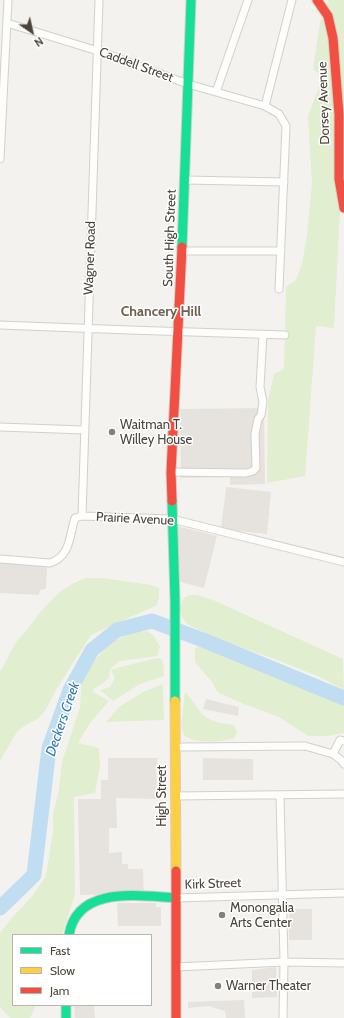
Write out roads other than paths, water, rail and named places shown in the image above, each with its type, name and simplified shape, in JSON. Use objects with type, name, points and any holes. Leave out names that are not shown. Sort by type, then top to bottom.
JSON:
[{"type":"street","points":[[0,159],[8,0]]},
{"type":"street","name":"Wagner Road","points":[[82,516],[99,0]]},
{"type":"street","name":"South High Street","points":[[174,574],[172,472],[179,332],[191,0]]},
{"type":"street","points":[[216,92],[248,0]]},
{"type":"street","points":[[265,106],[292,0]]},
{"type":"street","name":"Dorsey Avenue","points":[[317,0],[328,16],[333,38],[339,115],[339,180],[344,208]]},
{"type":"street","name":"Caddell Street","points":[[7,23],[98,51],[188,84],[265,106],[279,114],[286,126],[279,289]]},
{"type":"street","points":[[185,180],[284,182]]},
{"type":"street","points":[[182,251],[281,251]]},
{"type":"street","points":[[0,324],[285,335]]},
{"type":"street","points":[[172,472],[246,473],[253,471],[256,468],[255,434],[258,419],[261,415],[263,402],[260,387],[263,334]]},
{"type":"street","points":[[0,427],[84,430]]},
{"type":"street","name":"Prairie Avenue","points":[[0,559],[50,563],[57,560],[66,551],[75,518],[82,516],[172,520],[344,562]]},
{"type":"street","name":"High Street","points":[[174,574],[176,1018]]},
{"type":"street","points":[[333,754],[340,740],[344,741]]},
{"type":"street","points":[[182,747],[306,746],[333,754],[342,760],[344,764]]},
{"type":"street","points":[[175,796],[280,796],[344,794]]},
{"type":"street","points":[[280,796],[284,962],[283,1018]]},
{"type":"street","name":"Kirk Street","points":[[69,934],[76,914],[85,905],[92,901],[124,897],[176,898],[344,893]]},
{"type":"street","points":[[176,967],[284,962],[344,963]]},
{"type":"street","points":[[66,1006],[66,1018]]},
{"type":"waterway","name":"Deckers Creek","points":[[0,908],[34,875],[49,748],[70,690],[92,650],[117,630],[152,621],[203,640],[344,698]]},
{"type":"place","name":"Waitman T. Willey House","points":[[112,432]]},
{"type":"place","name":"Monongalia Arts Center","points":[[222,915]]},
{"type":"place","name":"Warner Theater","points":[[218,986]]},
{"type":"district","name":"Chancery Hill","points":[[161,312]]}]
